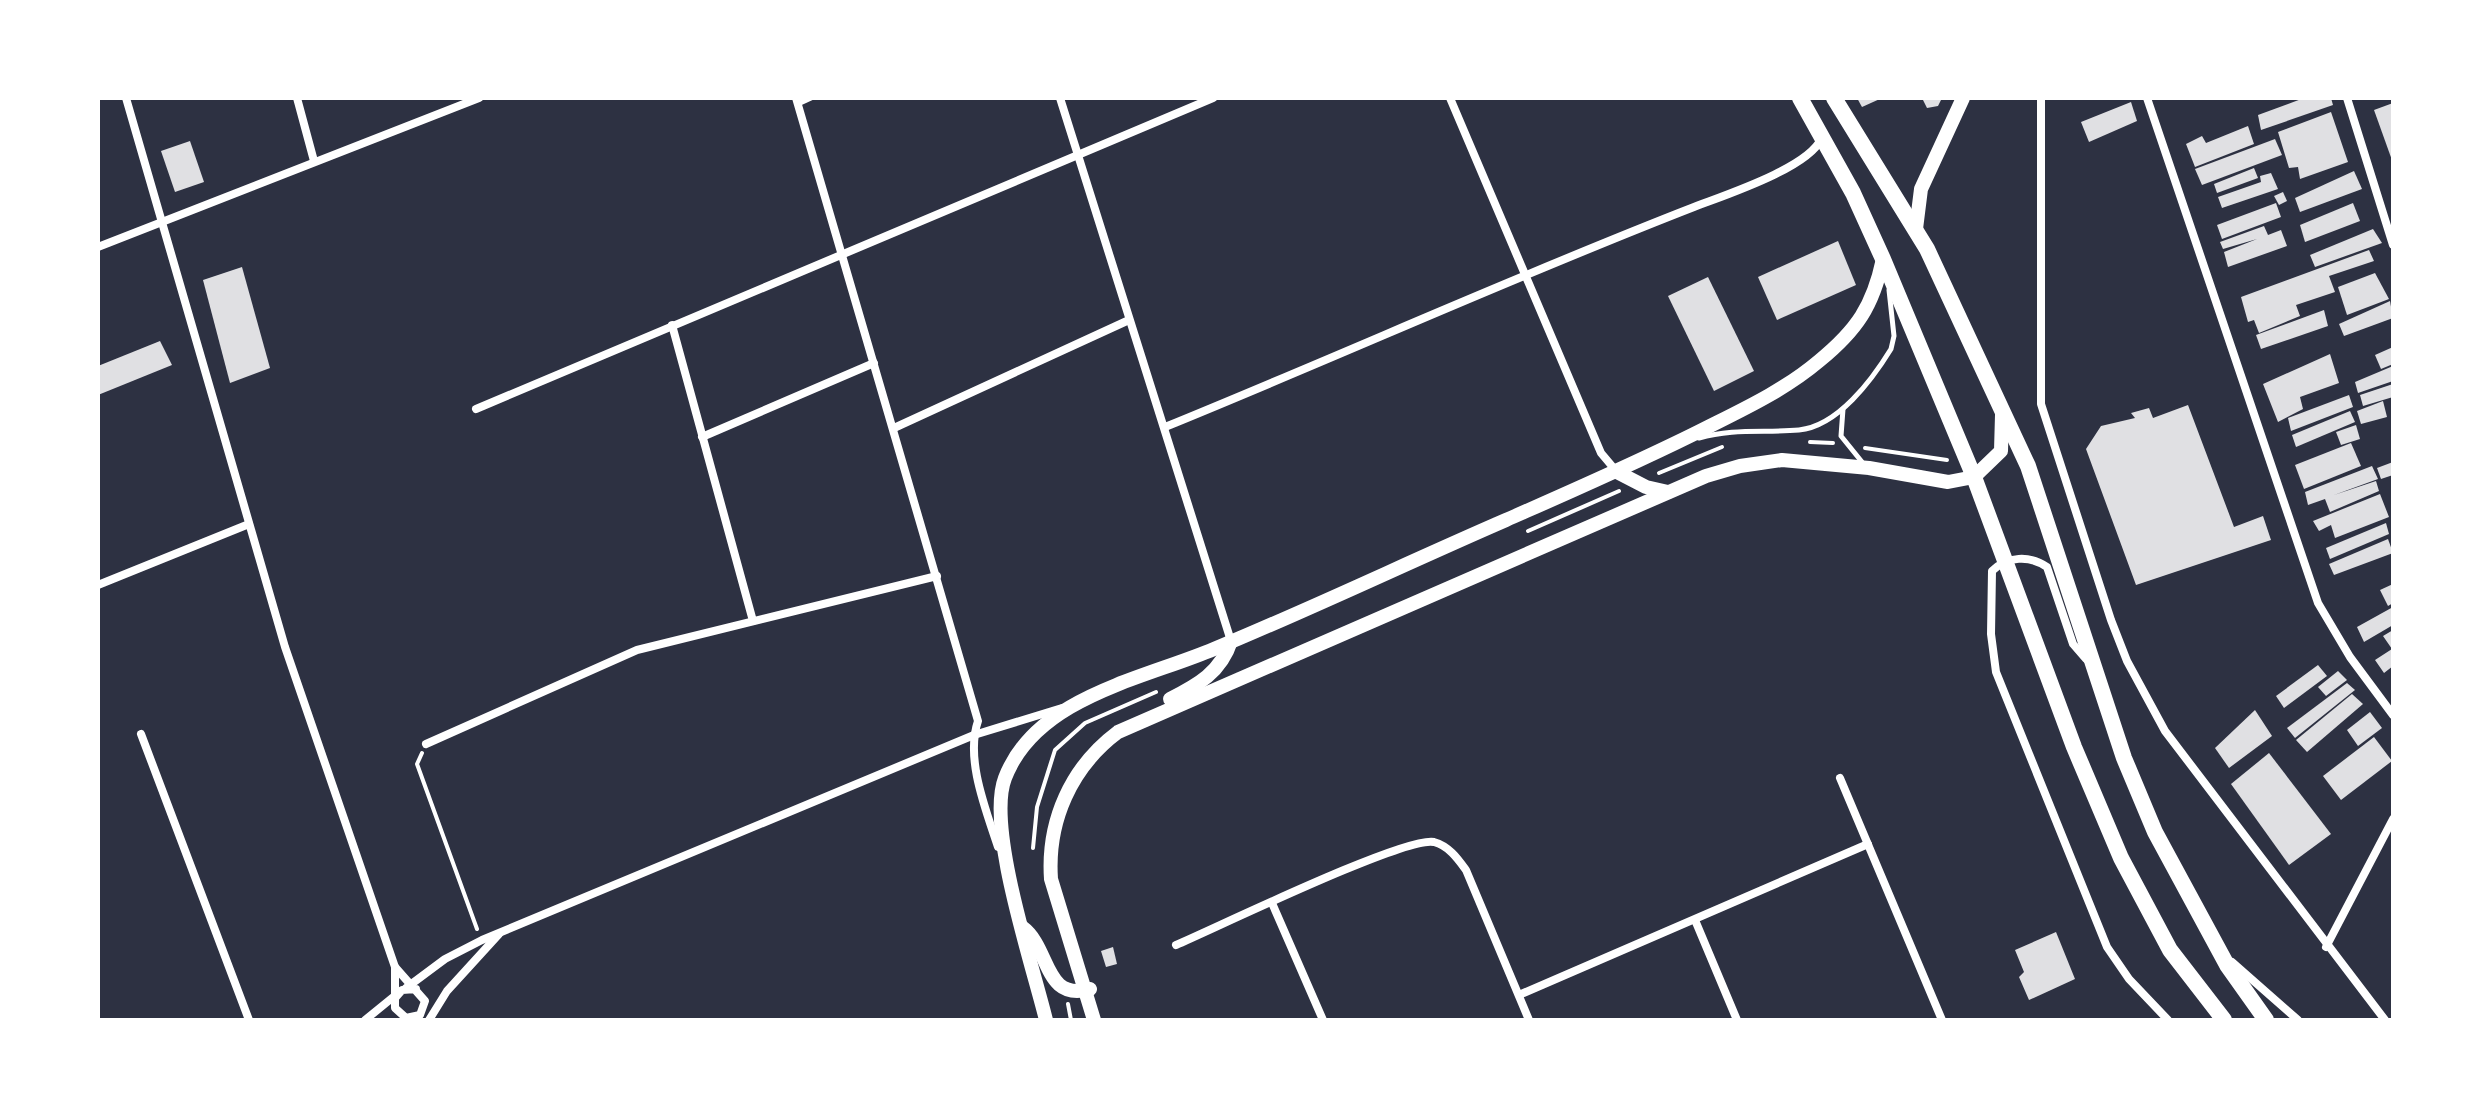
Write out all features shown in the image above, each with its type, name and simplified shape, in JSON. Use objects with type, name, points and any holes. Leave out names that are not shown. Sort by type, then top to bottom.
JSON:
[{"type":"main road","points":[[1800,98],[1820,131],[1883,259],[1974,477],[2074,747],[2121,858],[2170,950],[2224,1020]]},
{"type":"main road","points":[[1834,98],[1916,229],[2028,466],[2124,758],[2155,832],[2205,927],[2266,1020]]},
{"type":"main road","points":[[1916,229],[1921,189],[1963,98]]},
{"type":"main road","points":[[1046,1020],[1009,878],[1001,804],[1004,780],[1034,733],[1076,704],[1231,641],[1617,472],[1757,403],[1821,360],[1868,310],[1883,259]]},
{"type":"main road","points":[[1094,1020],[1051,879],[1052,837],[1066,794],[1097,749],[1118,732],[1668,492],[1740,466],[1782,460],[1869,468],[1948,482],[1974,477],[2001,451],[2004,433],[2001,407]]},
{"type":"main road","points":[[1617,472],[1646,487],[1668,492]]},
{"type":"main road","points":[[1139,723],[1156,706],[1210,676],[1225,658],[1231,641]]},
{"type":"main road","points":[[1022,927],[1039,943],[1056,983],[1069,990],[1088,993]]},
{"type":"street","points":[[126,98],[285,647],[404,992],[395,1008],[403,1018],[415,1017],[424,1006]]},
{"type":"street","points":[[297,98],[314,161]]},
{"type":"street","points":[[98,247],[479,98]]},
{"type":"street","points":[[1060,98],[1231,641]]},
{"type":"street","points":[[476,409],[1213,98]]},
{"type":"street","points":[[1450,98],[1601,453],[1617,472]]},
{"type":"street","points":[[2041,98],[2041,404],[2053,448],[2127,661],[2165,731],[2326,947],[2385,1020]]},
{"type":"street","points":[[2147,98],[2318,603],[2350,657],[2392,714]]},
{"type":"street","points":[[2347,98],[2393,245]]},
{"type":"street","points":[[797,101],[978,721],[974,735],[981,788],[1009,878]]},
{"type":"street","points":[[1165,427],[1525,273],[1806,159],[1818,146],[1820,131]]},
{"type":"street","points":[[894,428],[1129,320]]},
{"type":"street","points":[[672,325],[753,621]]},
{"type":"street","points":[[702,437],[874,363]]},
{"type":"street","points":[[98,585],[249,524]]},
{"type":"street","points":[[2094,667],[2073,644],[2047,567],[2029,559],[2006,561],[1992,571],[1989,583],[1991,634],[2003,690],[2107,947],[2129,979],[2168,1020]]},
{"type":"street","points":[[426,744],[637,650],[937,576]]},
{"type":"street","points":[[365,1020],[445,959],[500,932],[974,735],[1076,704]]},
{"type":"street","points":[[141,734],[249,1020]]},
{"type":"street","points":[[1840,778],[1942,1020]]},
{"type":"street","points":[[2326,947],[2392,822]]},
{"type":"street","points":[[1176,945],[1394,849],[1434,842],[1455,854],[1466,870],[1529,1020]]},
{"type":"street","points":[[1519,995],[1868,844]]},
{"type":"street","points":[[1272,903],[1323,1020]]},
{"type":"street","points":[[1695,920],[1737,1020]]},
{"type":"street","points":[[2205,927],[2232,962],[2298,1020]]},
{"type":"street","points":[[429,1020],[447,991],[500,932]]},
{"type":"street","points":[[395,967],[404,992]]},
{"type":"street","points":[[404,992],[423,996],[422,1020]]},
{"type":"lane","points":[[797,101],[811,98]]},
{"type":"lane","points":[[1671,446],[1743,430],[1799,430],[1831,418],[1843,408],[1891,349],[1893,313],[1883,259]]},
{"type":"lane","points":[[1843,408],[1841,436],[1849,450],[1869,468]]},
{"type":"path","points":[[426,744],[417,764],[482,940]]},
{"type":"building","points":[[1857,98],[1882,98],[1862,107]]},
{"type":"building","points":[[1922,98],[1942,98],[1938,106],[1927,108]]},
{"type":"building","points":[[2304,98],[2331,98],[2333,105],[2261,130],[2258,115]]},
{"type":"building","points":[[2131,102],[2137,121],[2089,142],[2081,122]]},
{"type":"building","points":[[2393,103],[2393,163],[2374,110]]},
{"type":"building","points":[[2331,112],[2348,162],[2300,179],[2298,167],[2289,168],[2278,132]]},
{"type":"building","points":[[2248,126],[2254,144],[2195,167],[2186,144],[2202,136],[2206,143]]},
{"type":"building","points":[[2275,139],[2282,155],[2202,185],[2195,169]]},
{"type":"building","points":[[190,141],[204,182],[175,192],[161,151]]},
{"type":"building","points":[[2254,168],[2258,178],[2217,193],[2214,184]]},
{"type":"building","points":[[2354,171],[2362,189],[2300,212],[2295,198]]},
{"type":"building","points":[[2271,173],[2278,189],[2222,208],[2218,197],[2261,182],[2260,176]]},
{"type":"building","points":[[2283,192],[2287,201],[2279,205],[2274,196]]},
{"type":"building","points":[[2276,203],[2281,217],[2222,239],[2217,225]]},
{"type":"building","points":[[2353,203],[2360,221],[2305,242],[2300,225]]},
{"type":"building","points":[[2264,226],[2268,235],[2281,230],[2287,246],[2228,267],[2224,252],[2257,239],[2223,249],[2220,242]]},
{"type":"building","points":[[2373,229],[2382,243],[2315,267],[2310,255]]},
{"type":"building","points":[[1838,241],[1856,285],[1777,320],[1758,277]]},
{"type":"building","points":[[2369,250],[2374,261],[2329,276],[2335,292],[2296,305],[2300,316],[2259,333],[2254,320],[2248,322],[2241,297]]},
{"type":"building","points":[[242,267],[270,368],[230,383],[203,280]]},
{"type":"building","points":[[2375,273],[2389,299],[2347,315],[2338,287]]},
{"type":"building","points":[[1708,277],[1754,371],[1714,391],[1668,296]]},
{"type":"building","points":[[2390,301],[2393,318],[2344,336],[2339,324]]},
{"type":"building","points":[[2324,310],[2328,326],[2261,349],[2256,335]]},
{"type":"building","points":[[160,341],[172,365],[98,395],[98,366]]},
{"type":"building","points":[[2393,347],[2393,364],[2381,369],[2375,355]]},
{"type":"building","points":[[2330,354],[2339,383],[2300,397],[2303,409],[2278,422],[2263,384]]},
{"type":"building","points":[[2393,366],[2393,381],[2358,393],[2355,382]]},
{"type":"building","points":[[2393,384],[2393,397],[2363,406],[2360,395]]},
{"type":"building","points":[[2349,395],[2353,407],[2291,431],[2288,418]]},
{"type":"building","points":[[2383,401],[2387,417],[2361,424],[2357,411]]},
{"type":"building","points":[[2188,405],[2234,527],[2263,516],[2271,540],[2136,585],[2086,449],[2101,426],[2135,418],[2131,413],[2149,408],[2153,418]]},
{"type":"building","points":[[2350,411],[2355,422],[2296,447],[2292,435]]},
{"type":"building","points":[[2356,425],[2360,439],[2341,445],[2336,432]]},
{"type":"building","points":[[2351,443],[2361,466],[2304,489],[2295,465]]},
{"type":"building","points":[[2393,462],[2393,475],[2381,479],[2377,468]]},
{"type":"building","points":[[2372,466],[2378,479],[2334,495],[2376,481],[2379,491],[2330,512],[2325,499],[2308,505],[2305,492]]},
{"type":"building","points":[[2380,494],[2389,517],[2335,538],[2331,525],[2319,531],[2313,521]]},
{"type":"building","points":[[2386,523],[2389,534],[2330,559],[2326,548]]},
{"type":"building","points":[[2388,539],[2393,553],[2334,575],[2329,564]]},
{"type":"building","points":[[2393,584],[2393,603],[2388,606],[2380,590]]},
{"type":"building","points":[[2393,607],[2393,625],[2364,642],[2357,627]]},
{"type":"building","points":[[2393,630],[2393,666],[2384,673],[2375,660],[2392,649],[2383,636]]},
{"type":"building","points":[[2318,665],[2327,676],[2284,708],[2276,696]]},
{"type":"building","points":[[2338,671],[2347,680],[2326,696],[2318,687]]},
{"type":"building","points":[[2347,683],[2355,690],[2295,738],[2287,728]]},
{"type":"building","points":[[2352,694],[2363,704],[2307,752],[2296,740]]},
{"type":"building","points":[[2255,710],[2272,736],[2229,768],[2215,748]]},
{"type":"building","points":[[2370,712],[2382,728],[2358,746],[2347,730]]},
{"type":"building","points":[[2374,737],[2392,761],[2341,800],[2323,776]]},
{"type":"building","points":[[2269,753],[2331,834],[2289,865],[2231,784]]},
{"type":"building","points":[[2056,932],[2075,979],[2029,1000],[2019,977],[2024,972],[2015,950]]},
{"type":"building","points":[[1113,947],[1117,964],[1106,967],[1101,951]]}]
